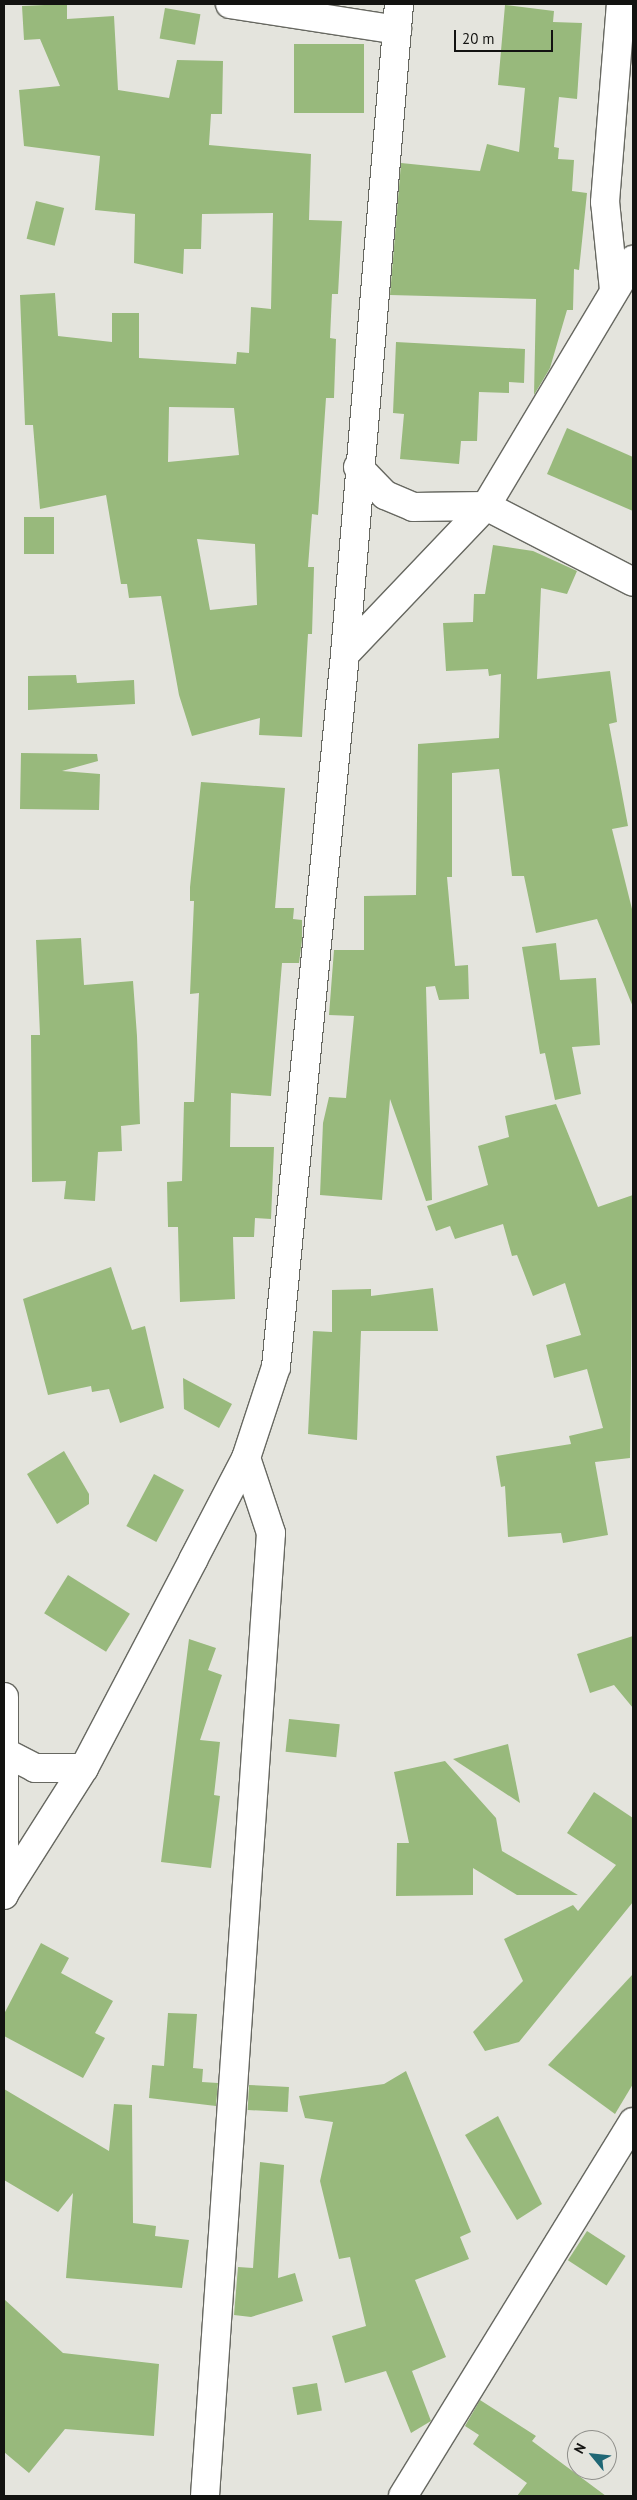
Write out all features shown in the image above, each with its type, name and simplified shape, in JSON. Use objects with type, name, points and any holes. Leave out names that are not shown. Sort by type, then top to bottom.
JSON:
[{"type":"street","points":[[230,4],[397,30]]},
{"type":"street","points":[[4,1894],[84,1768],[246,1458],[276,1368],[345,654],[358,467],[399,4]]},
{"type":"street","points":[[614,290],[605,202],[621,4]]},
{"type":"street","points":[[345,654],[486,506],[633,260]]},
{"type":"street","points":[[358,467],[385,495],[413,507],[486,506],[633,582]]},
{"type":"street","points":[[204,2496],[270,1533],[246,1458]]},
{"type":"street","points":[[4,1697],[4,1894]]},
{"type":"street","points":[[4,1752],[35,1768],[84,1768]]},
{"type":"street","points":[[403,2496],[633,2122]]},
{"type":"building","points":[[67,4],[67,19],[114,16],[118,90],[169,98],[177,60],[223,61],[222,114],[211,114],[209,145],[311,154],[309,220],[342,221],[338,294],[332,294],[330,338],[336,339],[334,398],[326,398],[318,515],[312,514],[308,567],[314,567],[312,634],[308,634],[302,737],[259,735],[260,718],[192,736],[179,695],[161,596],[129,598],[127,584],[121,584],[106,495],[40,509],[33,425],[25,425],[20,295],[55,293],[58,336],[112,342],[112,313],[139,313],[139,358],[236,364],[237,352],[249,353],[251,307],[271,309],[273,213],[202,214],[201,249],[184,249],[183,274],[134,263],[135,214],[95,210],[100,156],[24,146],[19,90],[60,86],[40,39],[24,40],[22,6]],"holes":[[[169,407],[234,408],[239,455],[168,462]],[[197,539],[255,544],[257,605],[210,610]]]},
{"type":"building","points":[[505,5],[554,11],[553,22],[582,23],[577,99],[559,97],[554,147],[559,148],[558,159],[574,160],[572,191],[587,193],[579,270],[574,269],[573,310],[567,310],[550,368],[534,395],[536,299],[390,295],[401,163],[480,171],[487,144],[519,152],[525,88],[498,85]]},
{"type":"building","points":[[165,8],[200,14],[195,45],[160,39]]},
{"type":"building","points":[[294,44],[364,44],[364,113],[294,113]]},
{"type":"building","points":[[36,201],[64,208],[55,246],[27,239]]},
{"type":"building","points":[[396,342],[525,349],[524,383],[509,382],[509,393],[479,392],[477,441],[461,441],[459,464],[400,459],[404,414],[393,413]]},
{"type":"building","points":[[567,428],[633,457],[633,511],[547,474]]},
{"type":"building","points":[[24,517],[54,517],[54,554],[24,554]]},
{"type":"building","points":[[493,545],[533,551],[577,571],[567,594],[541,588],[537,679],[610,671],[617,722],[609,724],[628,826],[612,829],[633,913],[633,1007],[597,919],[536,933],[524,876],[512,876],[499,769],[452,773],[452,877],[447,877],[455,966],[468,965],[469,999],[439,1000],[435,986],[426,987],[432,1200],[426,1201],[390,1099],[382,1200],[320,1195],[323,1123],[329,1097],[346,1098],[354,1016],[329,1015],[334,950],[364,950],[364,896],[416,895],[418,744],[499,738],[501,674],[489,676],[488,669],[446,671],[443,623],[473,622],[474,594],[485,594]]},
{"type":"building","points":[[76,675],[77,683],[134,680],[135,704],[28,710],[28,676]]},
{"type":"building","points":[[21,753],[97,754],[98,761],[62,771],[100,774],[99,810],[20,809]]},
{"type":"building","points":[[201,782],[285,788],[275,908],[294,908],[293,919],[302,920],[302,940],[299,963],[282,963],[271,1096],[231,1093],[230,1147],[274,1147],[271,1219],[255,1218],[254,1237],[233,1237],[235,1299],[180,1302],[178,1227],[168,1227],[167,1182],[182,1181],[184,1102],[194,1102],[199,993],[190,994],[194,901],[190,901],[190,887]]},
{"type":"building","points":[[81,938],[84,985],[133,981],[137,1036],[140,1124],[121,1126],[122,1151],[98,1152],[95,1201],[64,1199],[66,1181],[32,1182],[31,1035],[40,1035],[36,940]]},
{"type":"building","points":[[556,943],[560,980],[596,978],[600,1045],[572,1047],[581,1094],[555,1100],[545,1053],[540,1054],[522,947]]},
{"type":"building","points":[[556,1104],[598,1207],[633,1195],[630,1458],[595,1462],[608,1535],[563,1543],[561,1533],[508,1537],[505,1486],[501,1487],[496,1456],[571,1444],[569,1436],[603,1428],[587,1369],[554,1378],[546,1345],[581,1335],[565,1283],[533,1296],[517,1255],[512,1256],[503,1224],[455,1239],[450,1226],[436,1231],[427,1206],[488,1185],[478,1146],[509,1137],[505,1116]]},
{"type":"building","points":[[111,1267],[132,1330],[145,1326],[164,1408],[120,1423],[109,1389],[92,1392],[91,1386],[48,1395],[23,1299]]},
{"type":"building","points":[[433,1288],[438,1331],[361,1331],[357,1440],[308,1434],[313,1331],[332,1332],[332,1290],[371,1289],[371,1296]]},
{"type":"building","points":[[183,1378],[232,1404],[219,1428],[184,1409]]},
{"type":"building","points":[[64,1451],[89,1494],[89,1504],[57,1524],[27,1474]]},
{"type":"building","points":[[154,1474],[184,1490],[156,1542],[126,1526]]},
{"type":"building","points":[[68,1575],[130,1614],[106,1652],[44,1613]]},
{"type":"building","points":[[633,1636],[633,1708],[614,1685],[590,1693],[577,1654]]},
{"type":"building","points":[[189,1639],[216,1648],[208,1670],[222,1675],[200,1740],[220,1742],[214,1795],[220,1796],[211,1868],[161,1862]]},
{"type":"building","points":[[289,1719],[340,1724],[336,1757],[286,1752]]},
{"type":"building","points":[[508,1744],[520,1803],[453,1759]]},
{"type":"building","points":[[445,1761],[496,1818],[502,1851],[578,1895],[517,1895],[473,1868],[473,1895],[396,1896],[397,1843],[409,1843],[394,1772]]},
{"type":"building","points":[[594,1792],[633,1818],[633,1902],[519,2042],[485,2051],[473,2032],[523,1981],[504,1939],[573,1905],[578,1911],[616,1865],[567,1833]]},
{"type":"building","points":[[41,1943],[69,1958],[61,1973],[113,2001],[95,2033],[105,2038],[83,2078],[4,2036],[4,2014]]},
{"type":"building","points":[[633,1974],[633,2084],[615,2114],[548,2065]]},
{"type":"building","points":[[168,2013],[197,2014],[193,2068],[203,2069],[202,2082],[218,2083],[216,2106],[149,2098],[152,2065],[164,2066]]},
{"type":"building","points":[[406,2071],[471,2232],[460,2237],[469,2259],[415,2280],[446,2357],[412,2371],[431,2421],[411,2433],[386,2371],[345,2383],[332,2336],[366,2326],[350,2257],[339,2259],[320,2181],[333,2122],[305,2118],[299,2096],[384,2084]]},
{"type":"building","points":[[249,2085],[289,2087],[288,2112],[248,2110]]},
{"type":"building","points":[[4,2089],[109,2151],[114,2104],[132,2105],[133,2223],[156,2226],[155,2236],[189,2240],[182,2288],[66,2278],[73,2193],[58,2212],[4,2180]]},
{"type":"building","points":[[498,2116],[542,2204],[517,2220],[465,2135]]},
{"type":"building","points":[[260,2162],[284,2165],[278,2278],[295,2273],[303,2301],[251,2317],[234,2315],[238,2267],[253,2268]]},
{"type":"building","points":[[587,2231],[626,2256],[607,2285],[568,2260]]},
{"type":"building","points":[[4,2299],[63,2353],[159,2364],[154,2436],[65,2429],[29,2473],[4,2452]]},
{"type":"building","points":[[317,2383],[322,2411],[297,2415],[292,2387]]},
{"type":"building","points":[[480,2400],[536,2436],[532,2441],[567,2467],[567,2480],[584,2480],[606,2496],[517,2496],[527,2483],[473,2444],[479,2435],[465,2426]]}]
